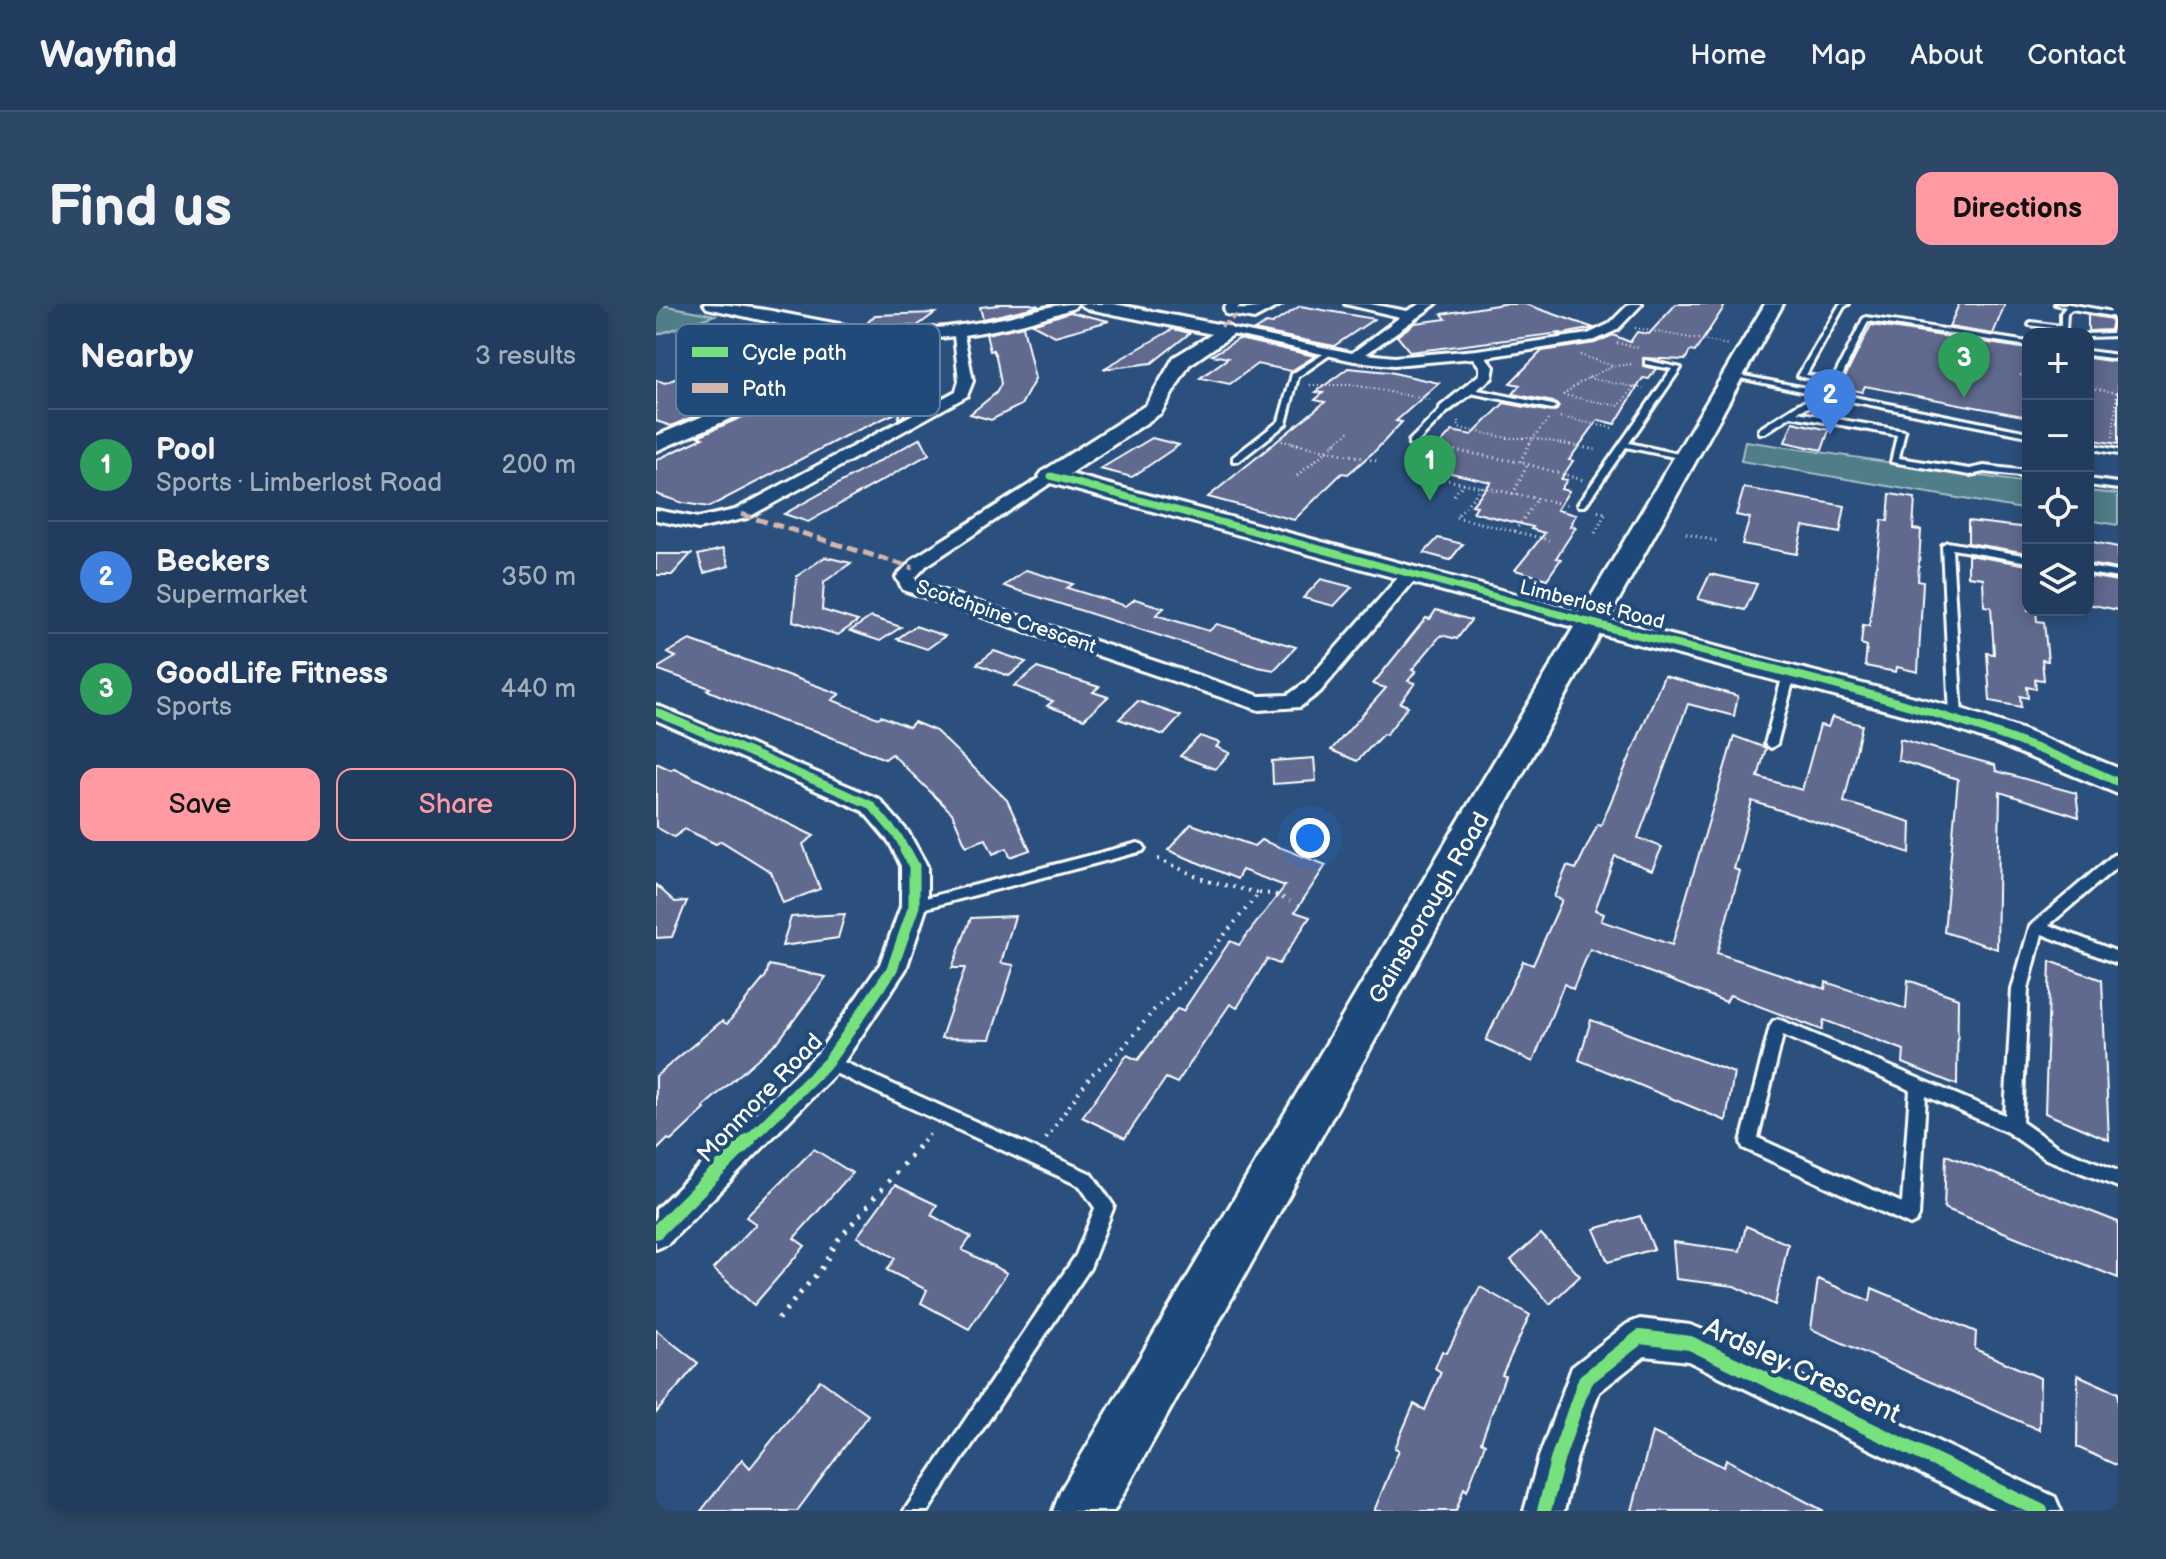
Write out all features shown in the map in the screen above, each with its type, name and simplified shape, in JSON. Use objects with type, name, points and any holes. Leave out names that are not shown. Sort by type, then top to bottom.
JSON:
[{"type":"street","points":[[716,304],[806,324]]},
{"type":"street","points":[[940,331],[1025,317],[1068,304]]},
{"type":"street","points":[[1088,304],[1354,357],[1417,360],[1591,337],[1613,327],[1636,304]]},
{"type":"street","points":[[1236,304],[1230,311],[1250,315],[1276,304]]},
{"type":"street","points":[[1351,304],[1410,315]]},
{"type":"street","points":[[1354,357],[1410,315],[1430,304]]},
{"type":"street","name":"Gainsborough Road","points":[[1082,1511],[1774,304]]},
{"type":"street","points":[[940,405],[962,393],[966,381],[957,330]]},
{"type":"street","name":"Scotchpine Crescent","points":[[1228,332],[1181,361],[1154,409],[920,562],[905,577],[910,586],[1259,703],[1293,702],[1313,687],[1409,576]]},
{"type":"street","points":[[1446,409],[1487,375],[1487,367],[1477,354]]},
{"type":"street","points":[[656,444],[720,416]]},
{"type":"street","points":[[656,515],[690,526],[709,524],[741,514],[920,416]]},
{"type":"street","name":"Limberlost Road","points":[[1051,476],[1409,576],[1956,717],[2077,761],[2118,782]]},
{"type":"street","name":"Monmore Road","points":[[656,712],[871,805],[899,838],[914,866],[914,906],[892,969],[828,1062],[656,1232]]},
{"type":"street","name":"Ardsley Crescent","points":[[1544,1511],[1558,1457],[1585,1380],[1640,1337],[1690,1343],[2041,1511]]},
{"type":"lane","points":[[1835,382],[1802,376],[1838,312],[1846,304]]},
{"type":"lane","points":[[2058,304],[2118,317],[2115,335],[2094,335]]},
{"type":"lane","points":[[2031,324],[2067,330],[2064,313],[2070,307]]},
{"type":"lane","points":[[1838,312],[2022,343]]},
{"type":"lane","points":[[1762,431],[1790,413],[1829,395],[1866,319]]},
{"type":"lane","points":[[1236,459],[1283,422],[1295,376],[1330,352]]},
{"type":"lane","points":[[2094,354],[2118,357]]},
{"type":"lane","points":[[1580,506],[1677,368],[1644,363]]},
{"type":"lane","points":[[1734,376],[2022,433]]},
{"type":"lane","points":[[1468,390],[1552,411]]},
{"type":"lane","points":[[1416,444],[1446,409]]},
{"type":"lane","points":[[1910,411],[1894,460],[1970,472],[1984,469],[2022,473]]},
{"type":"lane","points":[[1790,413],[1902,433]]},
{"type":"lane","points":[[1623,444],[1688,457]]},
{"type":"lane","points":[[2094,447],[2114,451]]},
{"type":"lane","points":[[2094,483],[2118,486]]},
{"type":"lane","points":[[1956,717],[1947,545],[2022,558]]},
{"type":"lane","points":[[2094,571],[2118,575]]},
{"type":"lane","points":[[1771,744],[1789,674]]},
{"type":"lane","points":[[914,906],[1138,848]]},
{"type":"lane","points":[[2013,1126],[2020,989],[2037,926],[2118,859]]},
{"type":"lane","points":[[2037,926],[2118,958]]},
{"type":"lane","points":[[1918,1087],[1910,1216],[1749,1142],[1778,1026],[2013,1126],[2052,1153],[2118,1179]]},
{"type":"lane","points":[[828,1062],[1086,1180],[1105,1206],[1083,1261],[915,1511]]},
{"type":"path","points":[[1629,327],[1735,346]]},
{"type":"path","points":[[1613,342],[1645,350]]},
{"type":"path","points":[[1572,353],[1613,366]]},
{"type":"path","points":[[1559,398],[1588,378],[1613,366],[1644,363]]},
{"type":"path","points":[[1588,378],[1647,390]]},
{"type":"path","points":[[1310,385],[1354,385],[1431,400]]},
{"type":"path","points":[[1563,395],[1619,406],[1634,387]]},
{"type":"path","points":[[2094,388],[2117,392],[2114,451]]},
{"type":"path","points":[[1520,462],[1552,411]]},
{"type":"path","points":[[1458,421],[1459,428],[1596,450]]},
{"type":"path","points":[[1297,476],[1351,430]]},
{"type":"path","points":[[1276,440],[1377,461]]},
{"type":"path","points":[[1416,444],[1520,462],[1585,481]]},
{"type":"path","points":[[1513,494],[1527,466]]},
{"type":"path","points":[[1409,472],[1580,506]]},
{"type":"path","points":[[1454,495],[1464,483]]},
{"type":"path","points":[[1482,487],[1456,517],[1549,540]]},
{"type":"path","points":[[1515,531],[1537,499]]},
{"type":"path","points":[[1592,510],[1606,513],[1595,533]]},
{"type":"path","points":[[1686,534],[1716,541]]},
{"type":"path","points":[[1138,848],[1207,881],[1274,894],[1290,901]]},
{"type":"path","points":[[1033,1157],[1091,1075],[1121,1050],[1154,1010],[1187,980],[1259,893]]},
{"type":"path","points":[[778,1319],[822,1268],[838,1240],[945,1116]]},
{"type":"green space","points":[[656,304],[715,315],[688,324],[676,324],[676,328],[656,335]]},
{"type":"green space","points":[[1745,441],[2022,482],[2022,509],[1741,461]]},
{"type":"green space","points":[[2094,492],[2118,494],[2118,525],[2094,521]]},
{"type":"building","points":[[996,304],[1039,306],[983,319],[980,307],[999,305]]},
{"type":"building","points":[[1503,304],[1525,304],[1594,328],[1410,352],[1397,336],[1415,323],[1446,319],[1442,314]]},
{"type":"building","points":[[1676,304],[1726,304],[1695,352],[1690,351],[1685,360],[1643,358],[1643,366],[1656,369],[1649,379],[1643,378],[1615,424],[1598,420],[1569,460],[1573,461],[1561,479],[1567,480],[1561,489],[1569,491],[1557,510],[1576,515],[1570,526],[1576,527],[1556,558],[1561,559],[1547,579],[1515,570],[1545,533],[1473,512],[1477,506],[1472,505],[1491,482],[1420,466],[1452,431],[1472,435],[1504,403],[1551,412],[1557,410],[1559,406],[1553,402],[1513,394],[1520,385],[1510,383],[1542,351],[1595,343],[1613,335],[1630,342],[1637,332],[1649,334]]},
{"type":"building","points":[[1959,304],[2005,304],[1993,334],[1949,327]]},
{"type":"building","points":[[1300,306],[1374,319],[1334,346],[1254,330],[1266,323],[1272,324]]},
{"type":"building","points":[[1070,312],[1109,321],[1055,336],[1032,324]]},
{"type":"building","points":[[935,313],[920,324],[866,324],[875,315]]},
{"type":"building","points":[[2088,315],[2112,319],[2110,330],[2088,328]]},
{"type":"building","points":[[1871,325],[2022,348],[2022,416],[1865,386],[1862,392],[1840,387]]},
{"type":"building","points":[[1023,326],[1035,379],[1021,405],[991,420],[970,414],[996,393],[1001,384],[996,356],[993,350],[990,351],[986,334]]},
{"type":"building","points":[[1173,329],[1190,333],[1152,363],[1103,369]]},
{"type":"building","points":[[1239,339],[1315,356],[1291,371],[1257,364],[1230,384],[1200,378],[1228,358],[1212,355]]},
{"type":"building","points":[[2094,359],[2118,362],[2118,444],[2094,440]]},
{"type":"building","points":[[1348,368],[1389,372],[1439,383],[1396,421],[1402,422],[1376,450],[1348,474],[1342,473],[1294,520],[1208,497],[1325,402],[1315,400],[1323,393],[1316,392]]},
{"type":"building","points":[[676,379],[676,416],[695,416],[671,426],[656,421],[656,380],[665,383]]},
{"type":"building","points":[[745,416],[889,416],[709,507],[656,494],[656,460],[703,438],[698,436]]},
{"type":"building","points":[[1793,422],[1829,430],[1822,450],[1785,442]]},
{"type":"building","points":[[921,438],[929,454],[808,522],[784,514]]},
{"type":"building","points":[[1152,438],[1179,445],[1132,477],[1100,469]]},
{"type":"building","points":[[1744,488],[1845,506],[1840,533],[1803,526],[1797,554],[1742,544],[1750,518],[1736,515]]},
{"type":"building","points":[[1890,494],[1915,498],[1913,529],[1921,530],[1918,581],[1923,582],[1918,672],[1897,667],[1896,672],[1865,666],[1867,646],[1861,644],[1863,625],[1869,626],[1882,520],[1888,521]]},
{"type":"building","points":[[1968,521],[2022,527],[2022,552],[1968,543]]},
{"type":"building","points":[[1438,538],[1463,544],[1450,560],[1424,553]]},
{"type":"building","points":[[2094,542],[2118,547],[2118,569],[2094,565]]},
{"type":"building","points":[[723,549],[729,566],[704,573],[698,555]]},
{"type":"building","points":[[656,554],[691,554],[672,575],[656,575]]},
{"type":"building","points":[[1968,555],[2022,564],[2022,616],[2037,616],[2037,621],[2044,622],[2048,661],[2042,660],[2044,680],[2035,679],[2036,689],[2027,687],[2028,698],[2020,696],[2021,707],[1990,701],[1987,653],[1994,654],[1991,607],[1984,606],[1983,578],[1968,576]]},
{"type":"building","points":[[825,557],[851,563],[824,582],[822,610],[858,621],[838,635],[793,621],[797,576]]},
{"type":"building","points":[[1026,570],[1073,584],[1067,588],[1126,606],[1135,599],[1164,608],[1156,615],[1209,631],[1217,624],[1296,647],[1274,670],[1258,667],[1004,586]]},
{"type":"building","points":[[1710,574],[1757,584],[1745,610],[1698,599]]},
{"type":"building","points":[[2094,577],[2118,581],[2118,610],[2094,605]]},
{"type":"building","points":[[1321,579],[1352,587],[1334,606],[1303,598]]},
{"type":"building","points":[[1436,610],[1471,620],[1457,639],[1441,635],[1412,670],[1416,671],[1408,681],[1415,683],[1400,703],[1408,706],[1386,735],[1383,734],[1357,761],[1331,750],[1386,688],[1373,684],[1426,618],[1430,619]]},
{"type":"building","points":[[871,617],[901,627],[880,641],[850,631]]},
{"type":"building","points":[[915,626],[945,636],[927,649],[897,639]]},
{"type":"building","points":[[690,640],[840,694],[832,700],[878,718],[881,716],[909,727],[914,722],[936,731],[1007,800],[1030,850],[1010,857],[1007,848],[993,854],[986,839],[966,846],[952,813],[892,754],[885,759],[816,731],[781,721],[707,690],[710,688],[656,669],[676,657],[667,653]]},
{"type":"building","points":[[994,651],[1026,662],[1009,676],[977,664]]},
{"type":"building","points":[[1037,668],[1099,687],[1093,692],[1108,697],[1084,719],[1047,706],[1053,701],[1014,686]]},
{"type":"building","points":[[1664,676],[1738,696],[1734,716],[1688,704],[1638,838],[1662,847],[1652,870],[1615,856],[1595,910],[1604,914],[1601,921],[1672,945],[1734,736],[1766,748],[1758,777],[1802,790],[1820,725],[1828,727],[1832,717],[1862,725],[1844,802],[1911,822],[1910,853],[1752,801],[1734,869],[1740,871],[1717,953],[1825,989],[1826,982],[1906,1009],[1908,980],[1958,998],[1957,1085],[1903,1063],[1904,1050],[1824,1020],[1822,1030],[1730,995],[1726,1002],[1590,949],[1573,989],[1564,984],[1533,1062],[1486,1040],[1523,961],[1533,965],[1562,900],[1554,897],[1567,866],[1576,869],[1598,824],[1601,825]]},
{"type":"building","points":[[1138,701],[1181,716],[1164,735],[1119,719]]},
{"type":"building","points":[[1200,736],[1220,743],[1216,747],[1230,753],[1215,769],[1180,756]]},
{"type":"building","points":[[1900,739],[1995,765],[1996,771],[2076,793],[2079,817],[2000,792],[1997,949],[1944,932],[1958,779],[1898,760]]},
{"type":"building","points":[[1314,758],[1316,781],[1273,784],[1272,761]]},
{"type":"building","points":[[656,763],[671,770],[674,768],[814,836],[803,844],[820,889],[783,903],[771,872],[721,841],[716,844],[685,829],[674,837],[656,827]]},
{"type":"building","points":[[1191,824],[1254,846],[1261,840],[1326,865],[1295,912],[1310,917],[1279,964],[1267,959],[1237,1008],[1230,1004],[1177,1083],[1166,1078],[1125,1138],[1082,1117],[1127,1055],[1138,1060],[1177,1009],[1183,1011],[1230,941],[1239,945],[1285,886],[1242,870],[1237,879],[1168,850]]},
{"type":"building","points":[[656,885],[675,902],[687,901],[672,937],[656,938]]},
{"type":"building","points":[[845,914],[838,938],[782,946],[791,917]]},
{"type":"building","points":[[1015,916],[1001,963],[1014,965],[990,1039],[941,1038],[965,968],[952,968],[971,918]]},
{"type":"building","points":[[2050,961],[2102,980],[2109,1140],[2045,1113]]},
{"type":"building","points":[[769,965],[826,977],[779,1040],[703,1107],[705,1109],[671,1141],[668,1139],[656,1151],[656,1076],[722,1021],[727,1024],[766,976]]},
{"type":"building","points":[[1591,1020],[1734,1073],[1726,1121],[1579,1060]]},
{"type":"building","points":[[814,1149],[852,1173],[794,1238],[805,1246],[754,1305],[713,1269],[756,1224],[746,1217]]},
{"type":"building","points":[[1946,1155],[2118,1222],[2118,1278],[1944,1208]]},
{"type":"building","points":[[895,1185],[937,1205],[931,1215],[971,1237],[962,1250],[1007,1273],[969,1329],[921,1303],[927,1290],[887,1270],[895,1258],[857,1237]]},
{"type":"building","points":[[1640,1216],[1654,1249],[1608,1262],[1594,1229]]},
{"type":"building","points":[[1746,1226],[1788,1244],[1775,1305],[1734,1286],[1676,1279],[1673,1242],[1740,1251]]},
{"type":"building","points":[[1541,1234],[1580,1276],[1550,1304],[1511,1260]]},
{"type":"building","points":[[1818,1279],[1870,1301],[1872,1288],[1976,1332],[1975,1349],[2040,1378],[2039,1430],[1811,1329]]},
{"type":"building","points":[[1480,1287],[1530,1315],[1502,1375],[1505,1376],[1481,1442],[1485,1444],[1467,1491],[1464,1488],[1456,1511],[1374,1511],[1414,1404],[1425,1410],[1441,1372],[1435,1368],[1442,1351],[1447,1353]]},
{"type":"building","points":[[656,1330],[698,1363],[656,1413]]},
{"type":"building","points":[[2078,1375],[2118,1393],[2118,1466],[2077,1447]]},
{"type":"building","points":[[820,1380],[868,1415],[797,1511],[701,1511],[742,1459],[750,1468]]},
{"type":"building","points":[[1652,1432],[1724,1467],[1726,1459],[1824,1511],[1632,1511]]},
{"type":"marked path","points":[[1221,326],[1236,316]]},
{"type":"marked path","points":[[741,514],[913,568]]},
{"type":"cycle path","points":[[1051,476],[1514,603],[1897,701],[2010,736],[2118,782]]},
{"type":"cycle path","points":[[656,712],[871,805],[899,838],[914,866],[914,906],[892,969],[828,1062],[656,1232]]},
{"type":"cycle path","points":[[1544,1511],[1558,1457],[1585,1380],[1640,1337],[1690,1343],[2041,1511]]},
{"type":"place","name":"GoodLife Fitness","points":[[1964,398]]},
{"type":"place","name":"Beckers","points":[[1830,435]]},
{"type":"place","name":"Pool","points":[[1430,501]]}]
